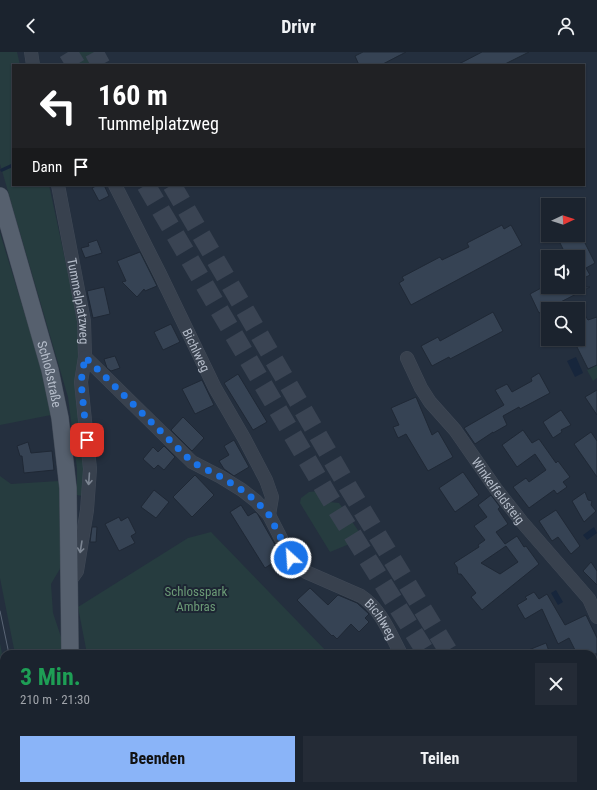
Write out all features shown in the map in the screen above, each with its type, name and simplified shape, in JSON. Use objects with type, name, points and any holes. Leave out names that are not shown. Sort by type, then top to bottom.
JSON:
[{"type":"main road","name":"Schloßstraße","points":[[0,196],[50,370],[57,400],[68,488],[70,650]]},
{"type":"street","points":[[31,52],[33,64]]},
{"type":"street","name":"Tummelplatzweg","points":[[58,186],[84,320],[85,357],[81,382],[90,469],[87,503],[77,571],[69,584]]},
{"type":"street","name":"Bichlweg","points":[[116,186],[212,381],[266,480],[272,497],[269,515]]},
{"type":"street","name":"Bichlweg","points":[[85,357],[192,462],[221,477],[256,501],[269,515],[291,558],[306,572],[370,601],[376,608],[399,650]]},
{"type":"street","name":"Winkelfeldsteig","points":[[407,358],[421,388],[430,402],[459,436],[496,490],[522,522],[590,599],[597,617]]},
{"type":"green space","points":[[0,52],[17,52],[20,64],[12,64],[12,186],[49,186],[80,329],[85,466],[83,496],[77,495],[77,469],[68,397],[0,164]]},
{"type":"green space","points":[[74,52],[102,52],[105,59],[105,64],[80,64],[74,56]]},
{"type":"green space","points":[[0,233],[43,374],[51,415],[0,425]]},
{"type":"green space","points":[[597,365],[597,378],[593,381],[587,370]]},
{"type":"green space","points":[[0,476],[11,484],[59,481],[61,567],[51,584],[53,613],[61,637],[61,650],[14,650],[0,578]]},
{"type":"green space","points":[[309,492],[323,492],[329,502],[339,503],[362,536],[347,545],[330,552],[300,503],[301,498]]},
{"type":"green space","name":"Schlosspark Ambras","points":[[211,532],[325,650],[86,650],[78,607],[188,538]]},
{"type":"water","points":[[576,357],[583,373],[575,377],[567,361]]},
{"type":"water","points":[[594,527],[597,533],[587,540],[583,535]]},
{"type":"water","points":[[556,590],[563,602],[558,605],[551,593]]},
{"type":"building","points":[[363,52],[406,52],[383,64],[359,64],[355,56]]},
{"type":"building","points":[[482,52],[529,52],[505,64],[459,64]]},
{"type":"building","points":[[96,186],[104,186],[109,196],[99,201],[92,188]]},
{"type":"building","points":[[502,225],[504,229],[511,225],[522,245],[411,305],[399,283],[404,280],[402,277],[440,257],[442,260],[469,247],[467,243]]},
{"type":"building","points":[[97,240],[102,253],[85,258],[81,248],[89,246],[88,243]]},
{"type":"building","points":[[560,242],[584,242],[595,263],[586,268],[590,275],[585,278],[585,250],[564,250]]},
{"type":"building","points":[[140,252],[157,286],[145,291],[144,289],[137,297],[122,282],[126,281],[117,261]]},
{"type":"building","points":[[104,287],[110,314],[93,318],[87,291]]},
{"type":"building","points":[[541,288],[541,294],[576,294],[561,302],[541,302],[541,312],[539,313],[530,294]]},
{"type":"building","points":[[493,312],[503,331],[450,359],[449,357],[432,366],[421,346],[438,337],[440,341]]},
{"type":"building","points":[[585,315],[588,320],[597,317],[597,365],[588,369],[576,346],[585,346]]},
{"type":"building","points":[[171,324],[180,342],[163,350],[154,332]]},
{"type":"building","points":[[115,356],[120,368],[111,371],[107,368],[104,359]]},
{"type":"building","points":[[539,373],[550,393],[503,416],[507,425],[475,444],[464,428],[504,405],[495,390],[507,384],[512,392],[532,381],[531,378]]},
{"type":"building","points":[[238,374],[267,422],[253,430],[224,383]]},
{"type":"building","points":[[202,380],[214,405],[195,414],[182,389]]},
{"type":"building","points":[[597,390],[597,415],[585,397]]},
{"type":"building","points":[[416,397],[432,435],[438,431],[453,457],[428,471],[406,434],[398,438],[393,427],[399,425],[391,408]]},
{"type":"building","points":[[561,410],[571,425],[561,430],[562,432],[553,438],[543,422]]},
{"type":"building","points":[[183,417],[204,438],[192,451],[171,430]]},
{"type":"building","points":[[523,430],[532,443],[539,439],[556,463],[558,461],[570,477],[563,482],[567,487],[557,494],[554,490],[529,508],[513,487],[526,478],[529,482],[546,470],[535,454],[517,467],[502,445]]},
{"type":"building","points":[[591,432],[597,441],[597,477],[574,444]]},
{"type":"building","points":[[234,440],[249,467],[234,476],[224,469],[219,461],[229,455],[224,446]]},
{"type":"building","points":[[28,442],[31,453],[52,451],[54,470],[24,473],[22,456],[20,456],[17,446]]},
{"type":"building","points":[[164,446],[175,457],[164,470],[158,465],[154,469],[143,459],[153,447],[158,452]]},
{"type":"building","points":[[463,472],[479,495],[455,512],[439,488]]},
{"type":"building","points":[[195,475],[214,495],[192,517],[173,497]]},
{"type":"building","points":[[154,490],[169,502],[156,518],[141,507]]},
{"type":"building","points":[[585,492],[588,500],[592,501],[591,505],[596,511],[584,522],[572,501]]},
{"type":"building","points":[[491,495],[500,507],[498,509],[508,524],[496,532],[505,544],[517,536],[524,547],[526,546],[539,564],[482,610],[471,597],[476,593],[461,574],[458,574],[457,567],[454,563],[479,547],[478,545],[485,540],[474,526],[487,517],[478,505]],"holes":[[[506,546],[518,562],[500,574],[481,563]]]},
{"type":"building","points":[[241,505],[248,516],[255,512],[257,513],[282,557],[265,568],[230,512]]},
{"type":"building","points":[[556,510],[580,546],[571,554],[558,537],[552,541],[539,521]]},
{"type":"building","points":[[119,517],[121,521],[128,517],[136,533],[131,536],[135,543],[119,551],[105,524]]},
{"type":"building","points":[[92,527],[97,527],[96,542],[90,542]]},
{"type":"building","points":[[591,562],[597,571],[597,585],[583,571]]},
{"type":"building","points":[[310,588],[328,605],[338,595],[357,603],[369,614],[365,618],[369,622],[359,632],[351,624],[337,639],[333,635],[332,636],[297,600]]},
{"type":"building","points":[[534,592],[539,599],[547,594],[565,625],[586,615],[597,638],[597,650],[575,650],[569,638],[558,644],[542,609],[525,619],[517,605],[527,599],[525,597]]},
{"type":"building","points":[[546,643],[549,650],[528,650]]},
{"type":"waterway","points":[[2,170],[12,165]]},
{"type":"tunnel","points":[[68,52],[75,64]]},
{"type":"tunnel","points":[[94,52],[100,64]]},
{"type":"tunnel","points":[[147,186],[329,497],[425,650]]},
{"type":"tunnel","points":[[173,186],[348,487],[448,650]]},
{"type":"tram line","points":[[0,611],[8,650]]},
{"type":"route","points":[[87,440],[81,382],[85,357],[192,462],[221,477],[256,501],[269,515],[291,558]]}]
